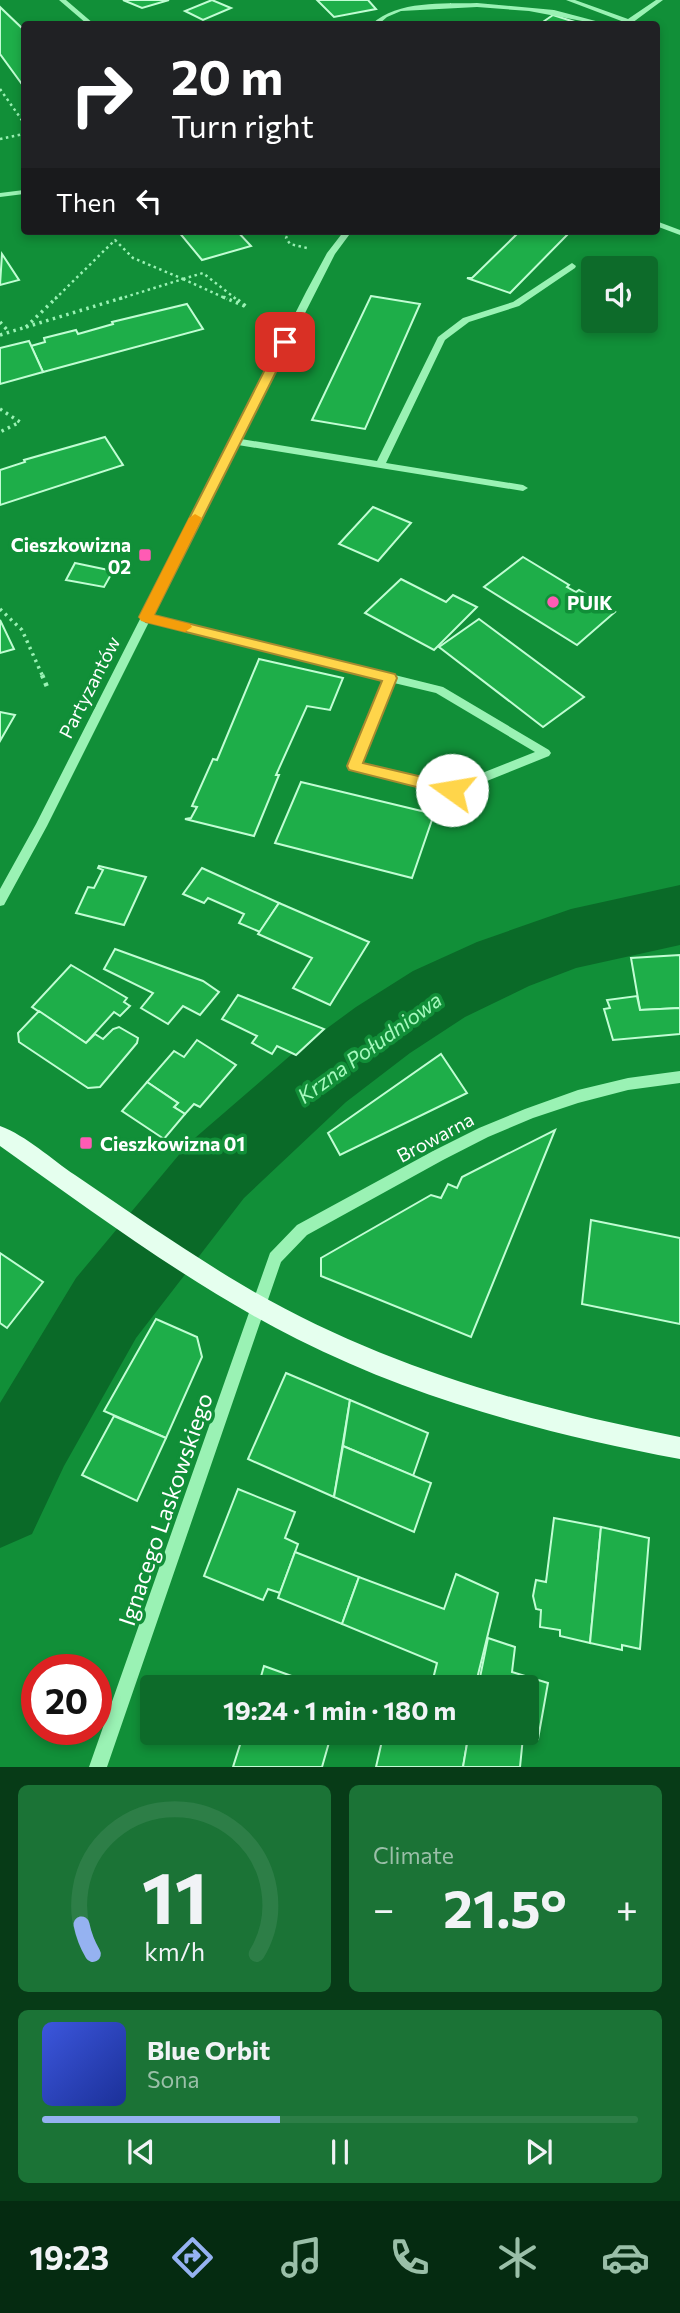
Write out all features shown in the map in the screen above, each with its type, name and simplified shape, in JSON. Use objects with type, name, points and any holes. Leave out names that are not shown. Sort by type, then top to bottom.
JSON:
[{"type":"main road","points":[[0,1135],[126,1223],[257,1305],[338,1345],[454,1392],[552,1422],[680,1448]]},
{"type":"street","points":[[62,0],[86,21]]},
{"type":"street","points":[[569,0],[623,21]]},
{"type":"street","points":[[646,10],[647,0]]},
{"type":"street","points":[[631,21],[660,0]]},
{"type":"street","points":[[379,21],[400,9],[499,5],[552,11],[592,21]]},
{"type":"street","points":[[0,195],[21,192]]},
{"type":"street","points":[[660,225],[680,233]]},
{"type":"street","name":"Partyzantów","points":[[0,901],[234,441],[326,263],[344,235]]},
{"type":"street","points":[[380,465],[441,339],[466,320],[516,304],[572,266]]},
{"type":"street","points":[[234,441],[523,488]]},
{"type":"street","points":[[146,617],[439,690],[545,753],[452,790],[354,766],[390,678]]},
{"type":"street","name":"Browarna","points":[[257,1305],[275,1258],[302,1230],[337,1211],[516,1116],[578,1094],[639,1080],[680,1077]]},
{"type":"street","name":"Ignacego Laskowskiego","points":[[98,1767],[233,1384],[257,1305]]},
{"type":"path","points":[[0,89],[21,119]]},
{"type":"path","points":[[0,139],[21,135]]},
{"type":"path","points":[[288,235],[286,238],[290,244],[308,249]]},
{"type":"path","points":[[0,335],[9,332],[26,327],[184,279],[203,273],[247,307],[184,279],[133,258],[115,240],[26,327]]},
{"type":"path","points":[[0,322],[9,332]]},
{"type":"path","points":[[0,409],[20,422],[0,432]]},
{"type":"path","points":[[0,609],[22,630],[48,689]]},
{"type":"building","points":[[123,0],[169,0],[142,8]]},
{"type":"building","points":[[212,0],[231,8],[203,20],[185,11]]},
{"type":"building","points":[[317,0],[368,0],[376,9],[334,17]]},
{"type":"building","points":[[0,7],[21,27],[21,83],[0,54]]},
{"type":"building","points":[[553,15],[572,21],[544,21]]},
{"type":"building","points":[[181,235],[241,235],[251,246],[202,260]]},
{"type":"building","points":[[516,235],[567,235],[510,293],[467,278],[472,278]]},
{"type":"building","points":[[2,254],[19,280],[0,285]]},
{"type":"building","points":[[371,296],[420,304],[365,429],[312,420]]},
{"type":"building","points":[[187,304],[203,329],[43,372],[31,346],[45,342],[44,338],[76,330],[78,334],[113,324],[112,322]]},
{"type":"building","points":[[29,341],[43,372],[0,384],[0,348]]},
{"type":"building","points":[[105,437],[123,465],[0,505],[0,470],[25,462],[24,460]]},
{"type":"building","points":[[373,507],[411,523],[378,561],[339,544]]},
{"type":"building","name":"PUIK","points":[[523,557],[569,585],[567,587],[576,592],[579,590],[615,612],[577,645],[484,587]]},
{"type":"building","points":[[75,563],[113,571],[104,587],[66,580]]},
{"type":"building","points":[[401,579],[446,602],[453,595],[477,607],[434,650],[365,613]]},
{"type":"building","points":[[479,619],[584,697],[543,727],[439,647]]},
{"type":"building","points":[[0,620],[14,649],[0,653]]},
{"type":"building","points":[[259,659],[343,678],[330,710],[307,706],[276,775],[279,775],[254,836],[185,819],[191,818],[197,807],[192,806],[213,759],[217,760]]},
{"type":"building","points":[[0,712],[15,715],[0,741]]},
{"type":"building","points":[[301,782],[434,814],[412,878],[275,843]]},
{"type":"building","points":[[99,866],[146,877],[124,925],[76,913],[88,887],[94,888],[103,870],[98,868]]},
{"type":"building","points":[[202,868],[279,903],[260,932],[239,923],[244,914],[208,898],[204,903],[183,894]]},
{"type":"building","points":[[279,903],[369,942],[330,1005],[293,988],[312,958],[258,934]]},
{"type":"building","points":[[115,949],[203,981],[219,992],[200,1015],[183,1006],[168,1024],[141,1008],[153,993],[104,969]]},
{"type":"building","points":[[680,955],[680,1008],[640,1010],[631,958]]},
{"type":"building","points":[[71,965],[127,998],[124,1002],[130,1006],[120,1016],[114,1012],[86,1043],[32,1007]]},
{"type":"building","points":[[238,995],[324,1029],[296,1055],[277,1046],[272,1054],[252,1043],[257,1036],[222,1019]]},
{"type":"building","points":[[637,996],[640,1010],[680,1008],[680,1034],[613,1040],[604,1009],[610,1008],[607,1000]]},
{"type":"building","points":[[39,1011],[86,1043],[95,1034],[103,1039],[119,1027],[138,1038],[137,1043],[100,1087],[88,1088],[19,1042],[18,1033]]},
{"type":"building","points":[[197,1040],[236,1065],[200,1107],[194,1104],[185,1114],[174,1107],[178,1103],[147,1082],[174,1051],[184,1057]]},
{"type":"building","points":[[441,1054],[467,1093],[340,1155],[328,1133]]},
{"type":"building","points":[[147,1082],[178,1103],[174,1107],[185,1114],[164,1139],[122,1111]]},
{"type":"building","points":[[555,1130],[471,1337],[321,1276],[321,1258],[431,1195],[441,1198],[448,1184],[457,1188],[462,1177]]},
{"type":"building","points":[[591,1220],[680,1238],[680,1324],[582,1304]]},
{"type":"building","points":[[0,1253],[43,1282],[7,1328],[0,1323]]},
{"type":"building","points":[[156,1319],[197,1337],[202,1357],[166,1438],[104,1411]]},
{"type":"building","points":[[286,1373],[350,1400],[334,1497],[248,1459]]},
{"type":"building","points":[[350,1400],[428,1433],[413,1476],[343,1446]]},
{"type":"building","points":[[114,1416],[166,1438],[137,1501],[82,1475]]},
{"type":"building","points":[[343,1446],[431,1483],[414,1532],[334,1497]]},
{"type":"building","points":[[238,1489],[295,1512],[285,1538],[298,1544],[280,1593],[268,1589],[263,1600],[204,1576]]},
{"type":"building","points":[[554,1518],[601,1527],[590,1643],[560,1636],[560,1630],[540,1627],[541,1610],[536,1609],[533,1596],[536,1580],[546,1582]]},
{"type":"building","points":[[601,1527],[649,1538],[640,1649],[622,1645],[622,1650],[590,1643]]},
{"type":"building","points":[[295,1552],[359,1577],[342,1624],[278,1598]]},
{"type":"building","points":[[456,1574],[498,1593],[478,1675],[434,1675],[437,1663],[342,1624],[359,1577],[444,1609]]},
{"type":"building","points":[[488,1638],[515,1647],[512,1672],[522,1675],[480,1675]]},
{"type":"building","points":[[264,1666],[289,1675],[261,1675]]},
{"type":"building","points":[[539,1680],[548,1683],[539,1733]]},
{"type":"building","points":[[240,1745],[328,1745],[322,1767],[233,1767]]},
{"type":"building","points":[[381,1745],[467,1745],[463,1767],[376,1767]]},
{"type":"building","points":[[467,1745],[522,1745],[520,1767],[463,1767]]},
{"type":"waterway","name":"Krzna Południowa","points":[[0,1502],[32,1434],[106,1308],[216,1171],[319,1078],[383,1030],[439,994],[503,964],[571,939],[680,915]]},
{"type":"slow traffic","points":[[185,627],[146,617],[195,518]]},
{"type":"place","name":"Cieszkowizna 02","points":[[145,555]]},
{"type":"place","name":"PUIK","points":[[553,602]]},
{"type":"place","name":"Cieszkowizna 01","points":[[86,1143]]},
{"type":"route","points":[[285,342],[146,617],[390,678],[354,766],[452,790]]}]
